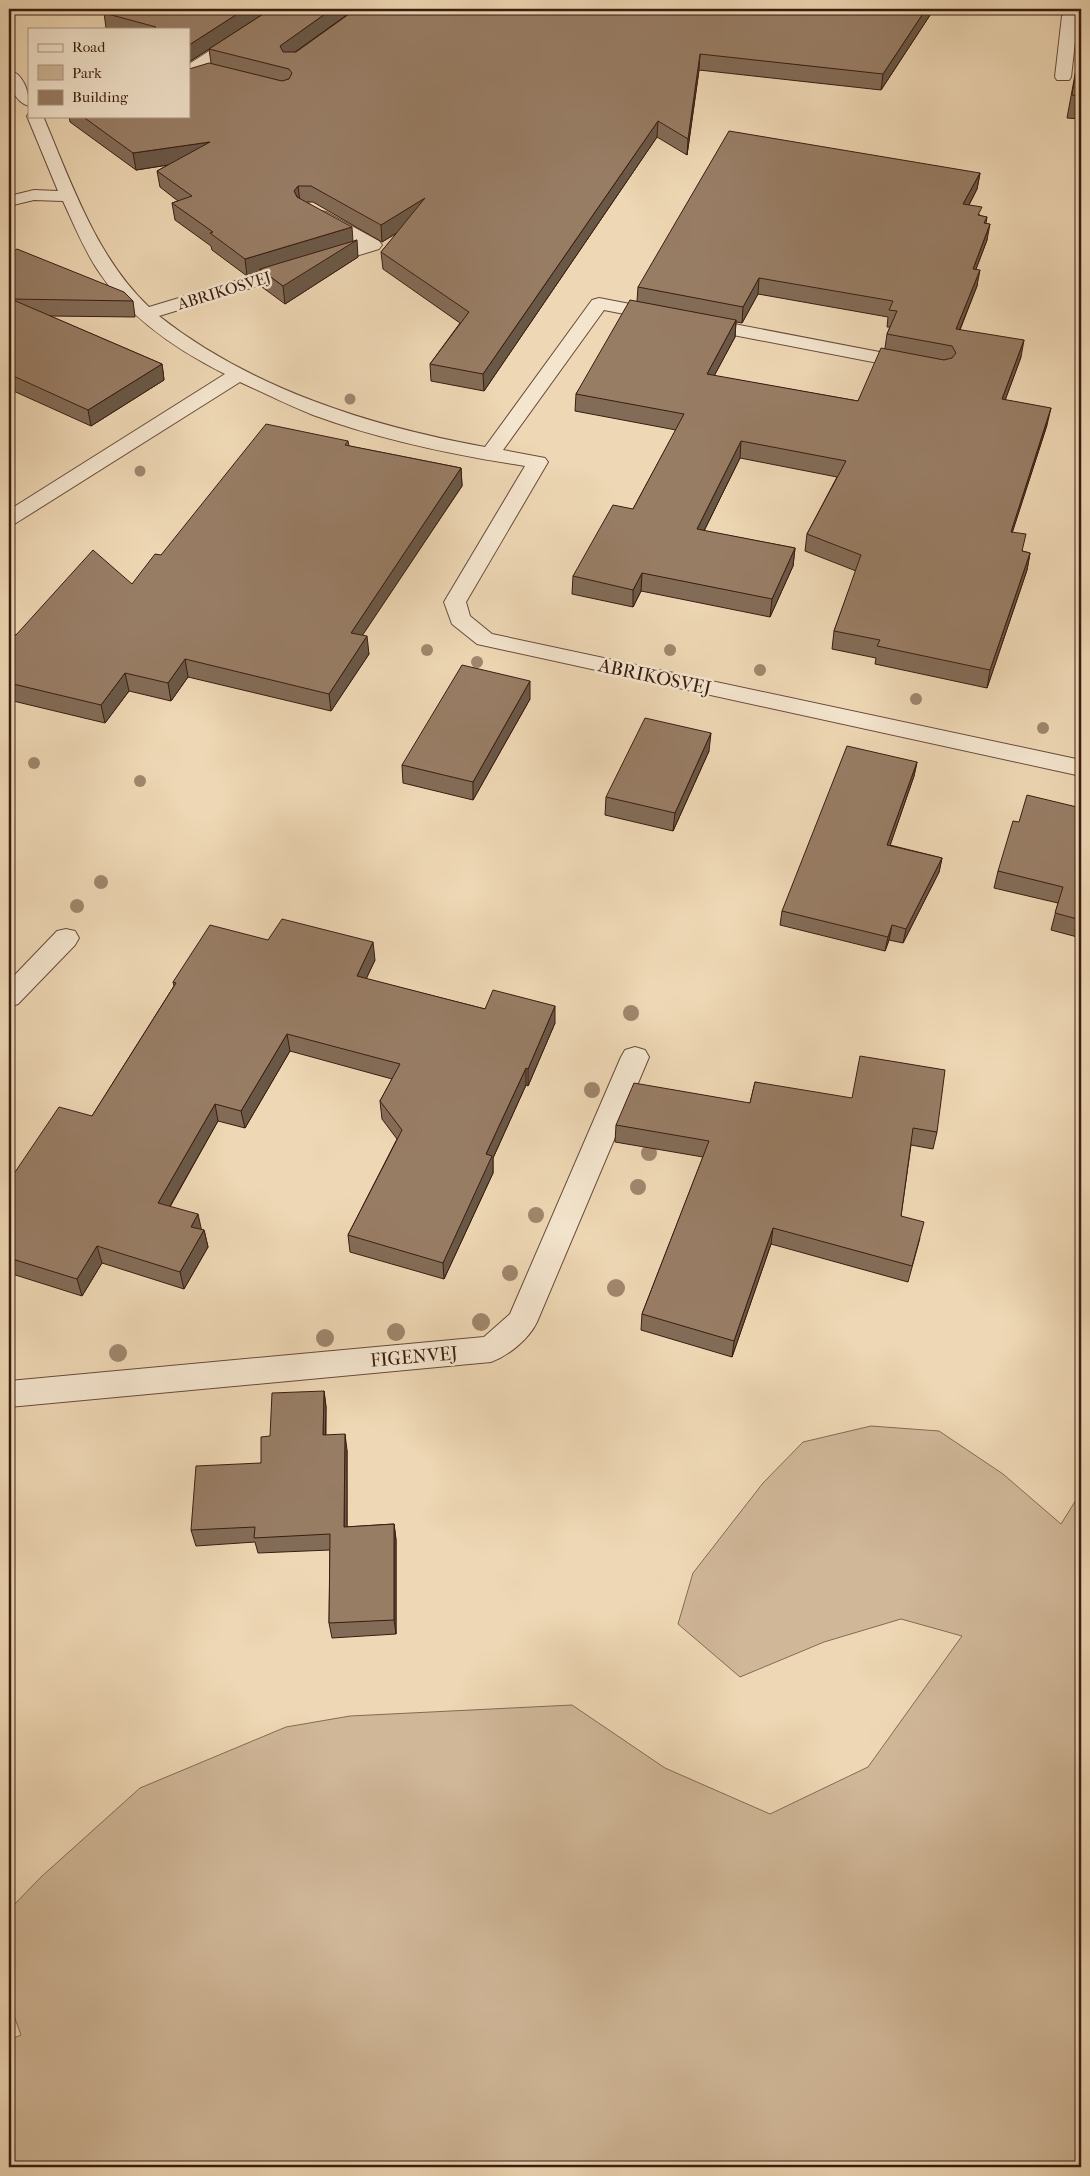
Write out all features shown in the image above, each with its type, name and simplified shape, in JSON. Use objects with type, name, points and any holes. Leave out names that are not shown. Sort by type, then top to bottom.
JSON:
[{"type":"street","points":[[191,70],[284,9]]},
{"type":"street","points":[[1063,77],[1074,14]]},
{"type":"street","points":[[191,70],[212,72]]},
{"type":"street","points":[[9,75],[28,100]]},
{"type":"street","name":"ABRIKOSVEJ","points":[[36,118],[68,196],[100,259],[117,285],[145,314],[186,345],[239,374],[321,411],[397,434],[490,455],[538,462],[455,602],[460,619],[485,639],[1081,768]]},
{"type":"street","points":[[9,201],[34,195],[68,196]]},
{"type":"street","name":"ABRIKOSVEJ","points":[[145,314],[373,245],[306,208]]},
{"type":"street","points":[[490,455],[599,304],[932,367]]},
{"type":"street","points":[[9,519],[239,374]]},
{"type":"street","points":[[9,997],[66,938]]},
{"type":"street","name":"FIGENVEJ","points":[[9,1394],[491,1349],[522,1322],[635,1057]]},
{"type":"green space","points":[[871,1426],[939,1431],[1003,1474],[1061,1524],[1081,1492],[1081,2167],[9,2167],[9,2040],[21,2035],[9,2002],[9,1910],[41,1877],[140,1788],[286,1727],[350,1716],[572,1705],[665,1768],[770,1814],[868,1767],[962,1636],[901,1619],[824,1642],[740,1677],[678,1624],[693,1573],[763,1483],[803,1442]]},
{"type":"building","points":[[110,9],[245,9],[190,44],[190,28],[154,28],[156,27],[104,13]]},
{"type":"building","points":[[271,9],[332,9],[280,46],[283,52],[296,52],[356,9],[926,9],[883,74],[700,54],[688,139],[658,121],[483,374],[430,364],[469,312],[381,252],[425,198],[381,225],[311,186],[298,186],[294,191],[297,197],[352,227],[245,259],[210,233],[213,232],[172,203],[192,196],[157,171],[210,142],[133,153],[85,118],[190,118],[190,69],[209,63],[282,81],[289,79],[292,73],[289,69],[209,49]]},
{"type":"building","points":[[1081,43],[1081,96],[1072,95]]},
{"type":"building","points":[[729,131],[980,173],[963,204],[982,207],[978,215],[987,217],[984,223],[990,224],[973,269],[980,270],[956,329],[1024,340],[1002,399],[1051,408],[1011,532],[1026,534],[1022,551],[1030,553],[990,670],[877,646],[880,640],[834,631],[861,555],[807,534],[846,461],[741,441],[697,529],[795,548],[772,599],[642,573],[633,590],[573,576],[613,505],[633,509],[684,414],[576,394],[630,300],[736,320],[707,374],[858,401],[881,348],[944,360],[952,358],[956,353],[952,346],[887,334],[897,311],[889,310],[893,301],[759,278],[743,307],[638,287]]},
{"type":"building","points":[[357,240],[283,286],[260,269]]},
{"type":"building","points":[[17,249],[124,292],[133,301],[11,299],[162,364],[88,410],[9,374],[9,254]]},
{"type":"building","points":[[266,424],[348,441],[345,445],[461,468],[351,633],[367,636],[329,694],[185,659],[168,683],[125,673],[101,705],[9,683],[9,638],[12,634],[16,635],[93,550],[132,584],[155,554],[161,555]]},
{"type":"building","points":[[462,665],[530,681],[473,782],[402,765]]},
{"type":"building","points":[[645,718],[711,733],[675,813],[606,797]]},
{"type":"building","points":[[847,746],[917,762],[887,845],[942,858],[906,929],[892,925],[888,937],[782,911]]},
{"type":"building","points":[[1027,795],[1081,808],[1081,920],[1055,913],[1063,887],[998,871],[1013,821],[1019,822]]},
{"type":"building","points":[[282,919],[373,942],[357,976],[485,1009],[493,990],[555,1006],[528,1069],[526,1068],[486,1154],[492,1156],[443,1263],[348,1235],[402,1130],[380,1101],[400,1064],[287,1034],[241,1111],[215,1104],[158,1203],[198,1214],[191,1227],[204,1230],[180,1272],[97,1246],[77,1279],[9,1258],[9,1181],[59,1107],[92,1116],[176,983],[173,982],[210,925],[268,940]]},
{"type":"building","points":[[860,1056],[945,1070],[937,1132],[913,1128],[901,1216],[924,1222],[912,1266],[773,1228],[734,1341],[642,1314],[709,1141],[616,1125],[634,1083],[750,1103],[755,1082],[852,1098]]},
{"type":"building","points":[[324,1391],[323,1435],[345,1434],[344,1527],[394,1524],[394,1620],[329,1623],[330,1534],[254,1538],[255,1527],[191,1530],[196,1466],[261,1463],[261,1437],[270,1436],[272,1393]]}]
